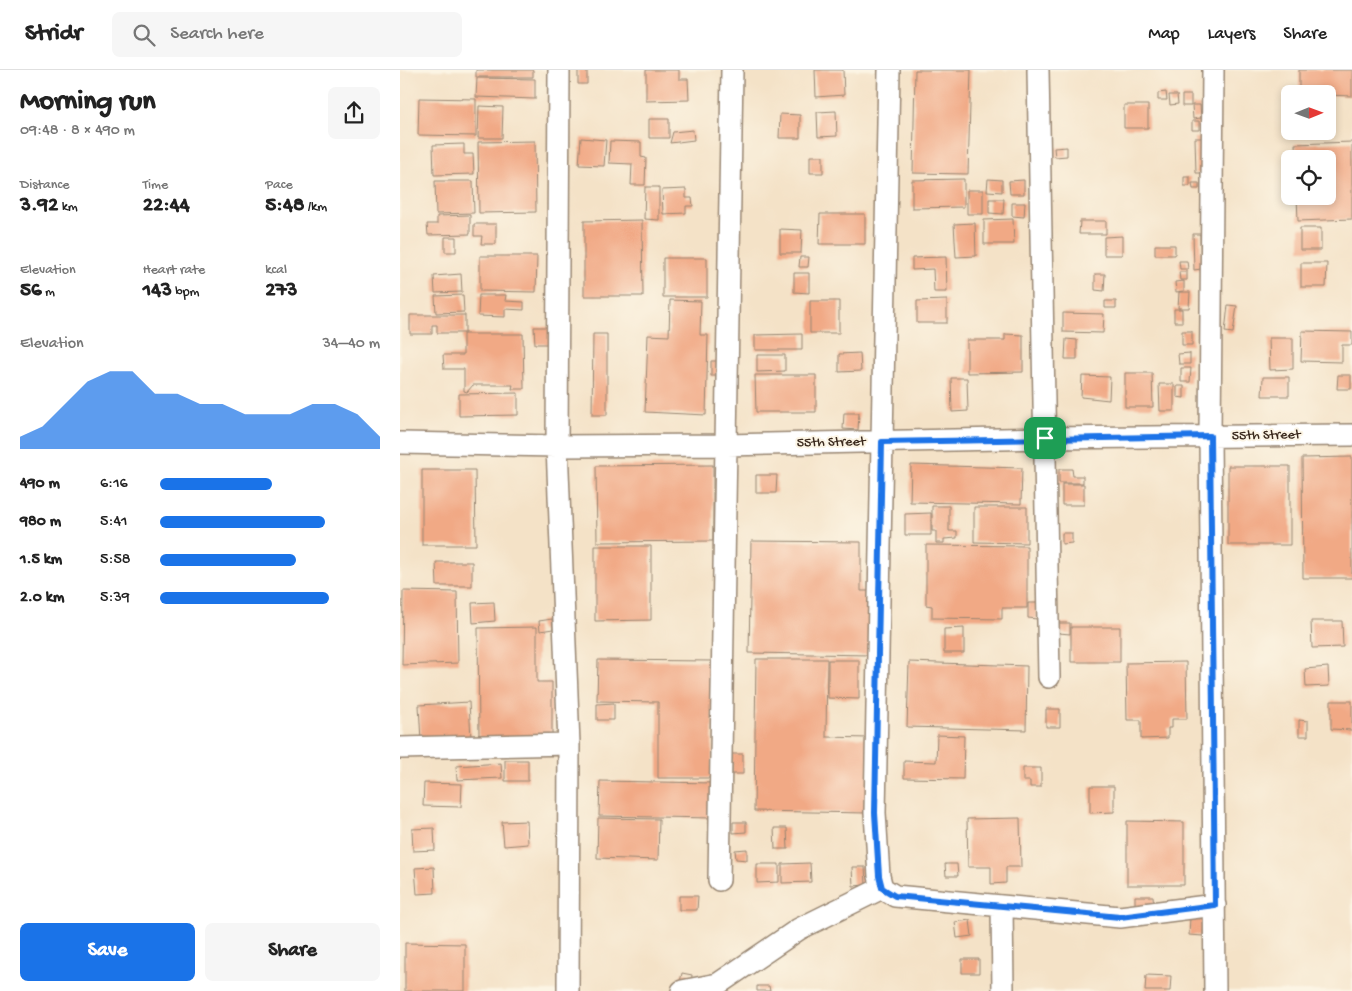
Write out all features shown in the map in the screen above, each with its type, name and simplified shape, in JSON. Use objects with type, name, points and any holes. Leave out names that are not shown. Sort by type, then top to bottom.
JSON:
[{"type":"street","points":[[560,70],[557,446],[569,744],[568,991]]},
{"type":"street","points":[[719,880],[732,70]]},
{"type":"street","points":[[889,70],[875,813],[879,876],[882,888],[895,896],[1120,917],[1215,905]]},
{"type":"street","points":[[1038,70],[1049,677]]},
{"type":"street","points":[[1213,70],[1210,436],[1215,905],[1214,991]]},
{"type":"street","name":"55th Street","points":[[400,444],[557,446],[727,445],[1045,438],[1352,435]]},
{"type":"street","points":[[400,748],[569,744]]},
{"type":"street","points":[[682,991],[718,984],[799,929],[882,888]]},
{"type":"street","points":[[1002,906],[1003,991]]},
{"type":"building","points":[[476,70],[533,70],[533,77],[476,77]]},
{"type":"building","points":[[578,70],[587,70],[587,84],[578,84]]},
{"type":"building","points":[[646,70],[679,70],[679,79],[688,79],[689,100],[646,101]]},
{"type":"building","points":[[815,70],[843,70],[844,95],[816,97]]},
{"type":"building","points":[[915,70],[971,70],[968,174],[913,173]]},
{"type":"building","points":[[1299,70],[1352,70],[1352,96],[1336,95],[1336,85],[1299,85]]},
{"type":"building","points":[[477,78],[535,79],[535,99],[476,97]]},
{"type":"building","points":[[1166,92],[1167,100],[1158,100],[1158,93]]},
{"type":"building","points":[[1169,95],[1177,95],[1178,104],[1170,105]]},
{"type":"building","points":[[1182,95],[1191,95],[1191,106],[1182,106]]},
{"type":"building","points":[[419,98],[476,99],[476,136],[418,135]]},
{"type":"building","points":[[1124,105],[1148,105],[1148,128],[1124,128]]},
{"type":"building","points":[[1192,105],[1200,105],[1201,118],[1193,119]]},
{"type":"building","points":[[479,106],[503,107],[502,138],[478,138]]},
{"type":"building","points":[[836,111],[837,136],[818,137],[817,112]]},
{"type":"building","points":[[780,114],[800,115],[800,138],[779,138]]},
{"type":"building","points":[[649,119],[669,119],[669,138],[649,138]]},
{"type":"building","points":[[1192,121],[1199,121],[1199,130],[1192,130]]},
{"type":"building","points":[[693,130],[694,140],[670,143],[673,132]]},
{"type":"building","points":[[581,138],[606,140],[604,166],[579,165]]},
{"type":"building","points":[[1195,138],[1202,138],[1203,173],[1196,173]]},
{"type":"building","points":[[535,141],[536,212],[479,213],[478,142]]},
{"type":"building","points":[[610,141],[641,142],[641,157],[646,158],[645,185],[631,185],[632,164],[609,163]]},
{"type":"building","points":[[1352,142],[1352,219],[1298,221],[1297,205],[1336,205],[1336,150],[1295,150],[1295,144]]},
{"type":"building","points":[[464,144],[464,154],[473,154],[474,174],[434,175],[433,145]]},
{"type":"building","points":[[1067,147],[1067,156],[1055,157],[1054,148]]},
{"type":"building","points":[[810,156],[823,156],[823,173],[810,173]]},
{"type":"building","points":[[1184,177],[1190,177],[1190,186],[1184,186]]},
{"type":"building","points":[[964,179],[964,207],[912,208],[912,180]]},
{"type":"building","points":[[988,179],[1002,180],[1002,192],[987,191]]},
{"type":"building","points":[[1024,180],[1024,194],[1010,194],[1009,181]]},
{"type":"building","points":[[435,181],[473,181],[474,213],[436,214]]},
{"type":"building","points":[[1192,183],[1199,183],[1199,189],[1193,189]]},
{"type":"building","points":[[645,187],[659,187],[659,220],[644,219]]},
{"type":"building","points":[[686,189],[686,198],[692,198],[693,206],[686,206],[686,213],[663,214],[662,190]]},
{"type":"building","points":[[967,190],[983,190],[983,214],[967,214]]},
{"type":"building","points":[[989,199],[1004,199],[1003,214],[989,213]]},
{"type":"building","points":[[1012,203],[1025,203],[1024,217],[1012,216]]},
{"type":"building","points":[[820,214],[865,214],[865,244],[819,244]]},
{"type":"building","points":[[470,215],[470,234],[428,235],[427,224],[437,224],[437,216]]},
{"type":"building","points":[[1013,219],[1014,244],[984,244],[984,220]]},
{"type":"building","points":[[642,220],[643,296],[584,296],[584,221]]},
{"type":"building","points":[[1080,221],[1106,221],[1106,234],[1079,234]]},
{"type":"building","points":[[975,223],[976,256],[956,257],[954,224]]},
{"type":"building","points":[[474,224],[496,224],[496,244],[481,244],[482,236],[474,236]]},
{"type":"building","points":[[1300,228],[1321,228],[1321,250],[1300,250]]},
{"type":"building","points":[[780,229],[802,230],[801,253],[780,253]]},
{"type":"building","points":[[1193,234],[1200,234],[1201,269],[1194,270]]},
{"type":"building","points":[[1122,236],[1122,255],[1104,255],[1104,237]]},
{"type":"building","points":[[445,237],[456,237],[456,252],[445,252]]},
{"type":"building","points":[[1155,245],[1175,245],[1175,255],[1155,255]]},
{"type":"building","points":[[480,256],[537,256],[536,292],[480,291]]},
{"type":"building","points":[[800,257],[809,257],[808,267],[799,267]]},
{"type":"building","points":[[946,257],[947,292],[934,292],[933,269],[912,270],[912,258]]},
{"type":"building","points":[[663,258],[707,258],[707,297],[663,297]]},
{"type":"building","points":[[1179,261],[1187,261],[1188,269],[1180,269]]},
{"type":"building","points":[[1301,263],[1327,263],[1326,287],[1301,287]]},
{"type":"building","points":[[1179,272],[1187,272],[1187,280],[1180,280]]},
{"type":"building","points":[[794,273],[809,273],[809,293],[794,292]]},
{"type":"building","points":[[461,274],[462,292],[435,293],[434,276]]},
{"type":"building","points":[[1095,274],[1105,274],[1104,291],[1095,290]]},
{"type":"building","points":[[1184,281],[1184,291],[1176,292],[1175,282]]},
{"type":"building","points":[[1179,292],[1190,292],[1189,308],[1178,308]]},
{"type":"building","points":[[463,295],[464,312],[436,313],[435,296]]},
{"type":"building","points":[[479,295],[506,295],[505,301],[524,302],[524,310],[505,309],[505,317],[478,316]]},
{"type":"building","points":[[670,300],[701,301],[700,335],[708,335],[706,415],[645,412],[648,335],[669,336]]},
{"type":"building","points":[[947,300],[947,323],[917,323],[917,301]]},
{"type":"building","points":[[810,301],[839,301],[839,333],[810,333]]},
{"type":"building","points":[[1105,301],[1116,301],[1116,308],[1105,308]]},
{"type":"building","points":[[1228,305],[1237,306],[1233,333],[1225,332]]},
{"type":"building","points":[[1174,309],[1182,309],[1182,322],[1174,322]]},
{"type":"building","points":[[1063,313],[1104,314],[1103,333],[1063,332]]},
{"type":"building","points":[[410,315],[465,315],[465,333],[437,333],[437,325],[432,325],[432,334],[410,334]]},
{"type":"building","points":[[534,327],[551,327],[551,344],[535,344]]},
{"type":"building","points":[[1182,331],[1192,331],[1192,345],[1182,345]]},
{"type":"building","points":[[1302,331],[1352,332],[1352,345],[1342,345],[1342,362],[1301,361]]},
{"type":"building","points":[[463,334],[523,334],[524,389],[512,389],[513,385],[473,385],[467,392],[464,391],[464,369],[444,369],[443,355],[463,355]]},
{"type":"building","points":[[593,334],[607,334],[607,415],[592,415]]},
{"type":"building","points":[[802,334],[802,350],[755,350],[755,335]]},
{"type":"building","points":[[1005,334],[1023,335],[1023,372],[967,373],[967,340],[1005,340]]},
{"type":"building","points":[[1269,338],[1293,338],[1293,369],[1270,370]]},
{"type":"building","points":[[1066,339],[1077,340],[1077,359],[1065,359]]},
{"type":"building","points":[[860,353],[861,371],[839,372],[839,354]]},
{"type":"building","points":[[1190,353],[1190,364],[1179,364],[1178,354]]},
{"type":"building","points":[[757,355],[785,355],[785,371],[757,372]]},
{"type":"building","points":[[711,361],[723,361],[723,376],[711,376]]},
{"type":"building","points":[[1181,368],[1191,368],[1190,382],[1181,382]]},
{"type":"building","points":[[1125,373],[1152,373],[1153,407],[1125,407]]},
{"type":"building","points":[[755,375],[816,375],[816,412],[756,412]]},
{"type":"building","points":[[1338,375],[1351,375],[1351,389],[1337,389]]},
{"type":"building","points":[[1082,376],[1110,377],[1109,400],[1081,397]]},
{"type":"building","points":[[1263,377],[1289,377],[1289,396],[1262,396]]},
{"type":"building","points":[[951,378],[967,378],[968,411],[952,412]]},
{"type":"building","points":[[1159,384],[1174,384],[1174,411],[1160,411]]},
{"type":"building","points":[[1177,386],[1184,386],[1184,398],[1177,397]]},
{"type":"building","points":[[518,393],[518,415],[459,416],[459,394]]},
{"type":"building","points":[[844,413],[859,413],[858,430],[843,429]]},
{"type":"building","points":[[1352,457],[1352,578],[1303,578],[1302,458]]},
{"type":"building","points":[[713,465],[713,541],[597,542],[596,466]]},
{"type":"building","points":[[911,465],[1022,468],[1021,504],[910,502]]},
{"type":"building","points":[[1228,466],[1290,466],[1290,545],[1228,545]]},
{"type":"building","points":[[1059,469],[1072,469],[1073,476],[1083,476],[1083,483],[1059,483]]},
{"type":"building","points":[[422,470],[475,470],[476,545],[422,545]]},
{"type":"building","points":[[756,475],[777,475],[776,493],[756,493]]},
{"type":"building","points":[[1062,484],[1084,484],[1084,505],[1062,505]]},
{"type":"building","points":[[932,506],[949,506],[949,531],[957,531],[957,538],[944,539],[944,543],[936,543],[936,531],[932,531]]},
{"type":"building","points":[[974,507],[1027,507],[1027,543],[974,542]]},
{"type":"building","points":[[931,513],[931,535],[905,535],[905,514]]},
{"type":"building","points":[[1062,533],[1072,533],[1072,543],[1062,544]]},
{"type":"building","points":[[751,541],[861,542],[861,591],[870,591],[870,655],[749,653]]},
{"type":"building","points":[[926,545],[1027,546],[1027,608],[1002,608],[1002,619],[932,618],[932,606],[926,605]]},
{"type":"building","points":[[595,546],[651,546],[651,620],[595,621]]},
{"type":"building","points":[[436,562],[472,562],[472,586],[437,586]]},
{"type":"building","points":[[403,591],[457,592],[458,663],[402,665]]},
{"type":"building","points":[[494,602],[495,621],[473,623],[472,603]]},
{"type":"building","points":[[1028,603],[1037,603],[1037,619],[1028,618]]},
{"type":"building","points":[[552,619],[553,629],[540,631],[539,621]]},
{"type":"building","points":[[1311,621],[1342,621],[1343,647],[1312,648]]},
{"type":"building","points":[[1059,623],[1070,623],[1070,634],[1059,633]]},
{"type":"building","points":[[537,627],[537,682],[552,682],[552,738],[479,738],[478,628]]},
{"type":"building","points":[[1071,627],[1120,627],[1120,662],[1071,662]]},
{"type":"building","points":[[964,628],[964,653],[944,653],[944,629]]},
{"type":"building","points":[[756,659],[827,659],[826,737],[869,738],[868,813],[754,811]]},
{"type":"building","points":[[598,660],[713,661],[712,778],[658,778],[658,702],[597,701]]},
{"type":"building","points":[[828,660],[859,660],[859,699],[828,698]]},
{"type":"building","points":[[909,662],[1027,666],[1026,730],[907,727]]},
{"type":"building","points":[[1186,662],[1187,719],[1172,719],[1172,728],[1168,728],[1168,738],[1141,739],[1141,720],[1127,720],[1126,663]]},
{"type":"building","points":[[1328,667],[1329,686],[1306,687],[1305,669]]},
{"type":"building","points":[[1331,701],[1352,701],[1352,730],[1331,729]]},
{"type":"building","points":[[469,702],[471,739],[421,741],[419,705]]},
{"type":"building","points":[[614,703],[614,720],[597,720],[597,704]]},
{"type":"building","points":[[1046,709],[1060,709],[1060,727],[1046,727]]},
{"type":"building","points":[[1299,720],[1308,721],[1308,736],[1299,736]]},
{"type":"building","points":[[937,735],[964,736],[963,779],[904,778],[904,761],[936,762]]},
{"type":"building","points":[[732,754],[743,754],[743,774],[732,774]]},
{"type":"building","points":[[505,760],[528,760],[528,781],[505,781]]},
{"type":"building","points":[[501,763],[502,778],[457,780],[456,766]]},
{"type":"building","points":[[1023,768],[1041,768],[1041,787],[1030,787],[1030,781],[1023,781]]},
{"type":"building","points":[[600,781],[714,783],[714,818],[599,816]]},
{"type":"building","points":[[424,783],[462,784],[461,807],[423,806]]},
{"type":"building","points":[[1090,786],[1114,786],[1114,812],[1090,813]]},
{"type":"building","points":[[598,818],[659,819],[658,860],[597,858]]},
{"type":"building","points":[[1020,818],[1021,867],[1006,867],[1006,883],[991,884],[991,867],[968,867],[967,819]]},
{"type":"building","points":[[527,821],[528,844],[504,846],[502,822]]},
{"type":"building","points":[[1127,821],[1184,822],[1184,885],[1127,885]]},
{"type":"building","points":[[733,822],[746,822],[746,832],[733,833]]},
{"type":"building","points":[[434,828],[435,850],[413,851],[412,829]]},
{"type":"building","points":[[774,828],[787,828],[788,849],[775,849]]},
{"type":"building","points":[[747,849],[747,860],[736,859],[735,850]]},
{"type":"building","points":[[810,863],[811,882],[782,883],[782,864]]},
{"type":"building","points":[[757,864],[779,864],[779,882],[757,883]]},
{"type":"building","points":[[945,864],[957,864],[958,876],[946,876]]},
{"type":"building","points":[[434,867],[435,893],[417,894],[415,868]]},
{"type":"building","points":[[852,867],[865,867],[866,885],[853,886]]},
{"type":"building","points":[[679,896],[698,896],[697,910],[679,910]]},
{"type":"building","points":[[1135,896],[1153,896],[1154,908],[1135,909]]},
{"type":"building","points":[[1190,918],[1204,919],[1203,936],[1189,935]]},
{"type":"building","points":[[970,920],[972,936],[957,938],[955,922]]},
{"type":"building","points":[[405,943],[465,944],[465,991],[405,991]]},
{"type":"building","points":[[962,959],[979,959],[979,973],[962,973]]},
{"type":"building","points":[[682,973],[692,975],[691,984],[680,982]]},
{"type":"building","points":[[1146,975],[1171,976],[1170,991],[1145,991]]},
{"type":"building","points":[[757,986],[769,986],[770,991],[757,991]]},
{"type":"route","points":[[1210,436],[1215,905],[1120,917],[895,896],[882,888],[879,876],[875,813],[882,442],[1045,438],[1210,436]]}]
